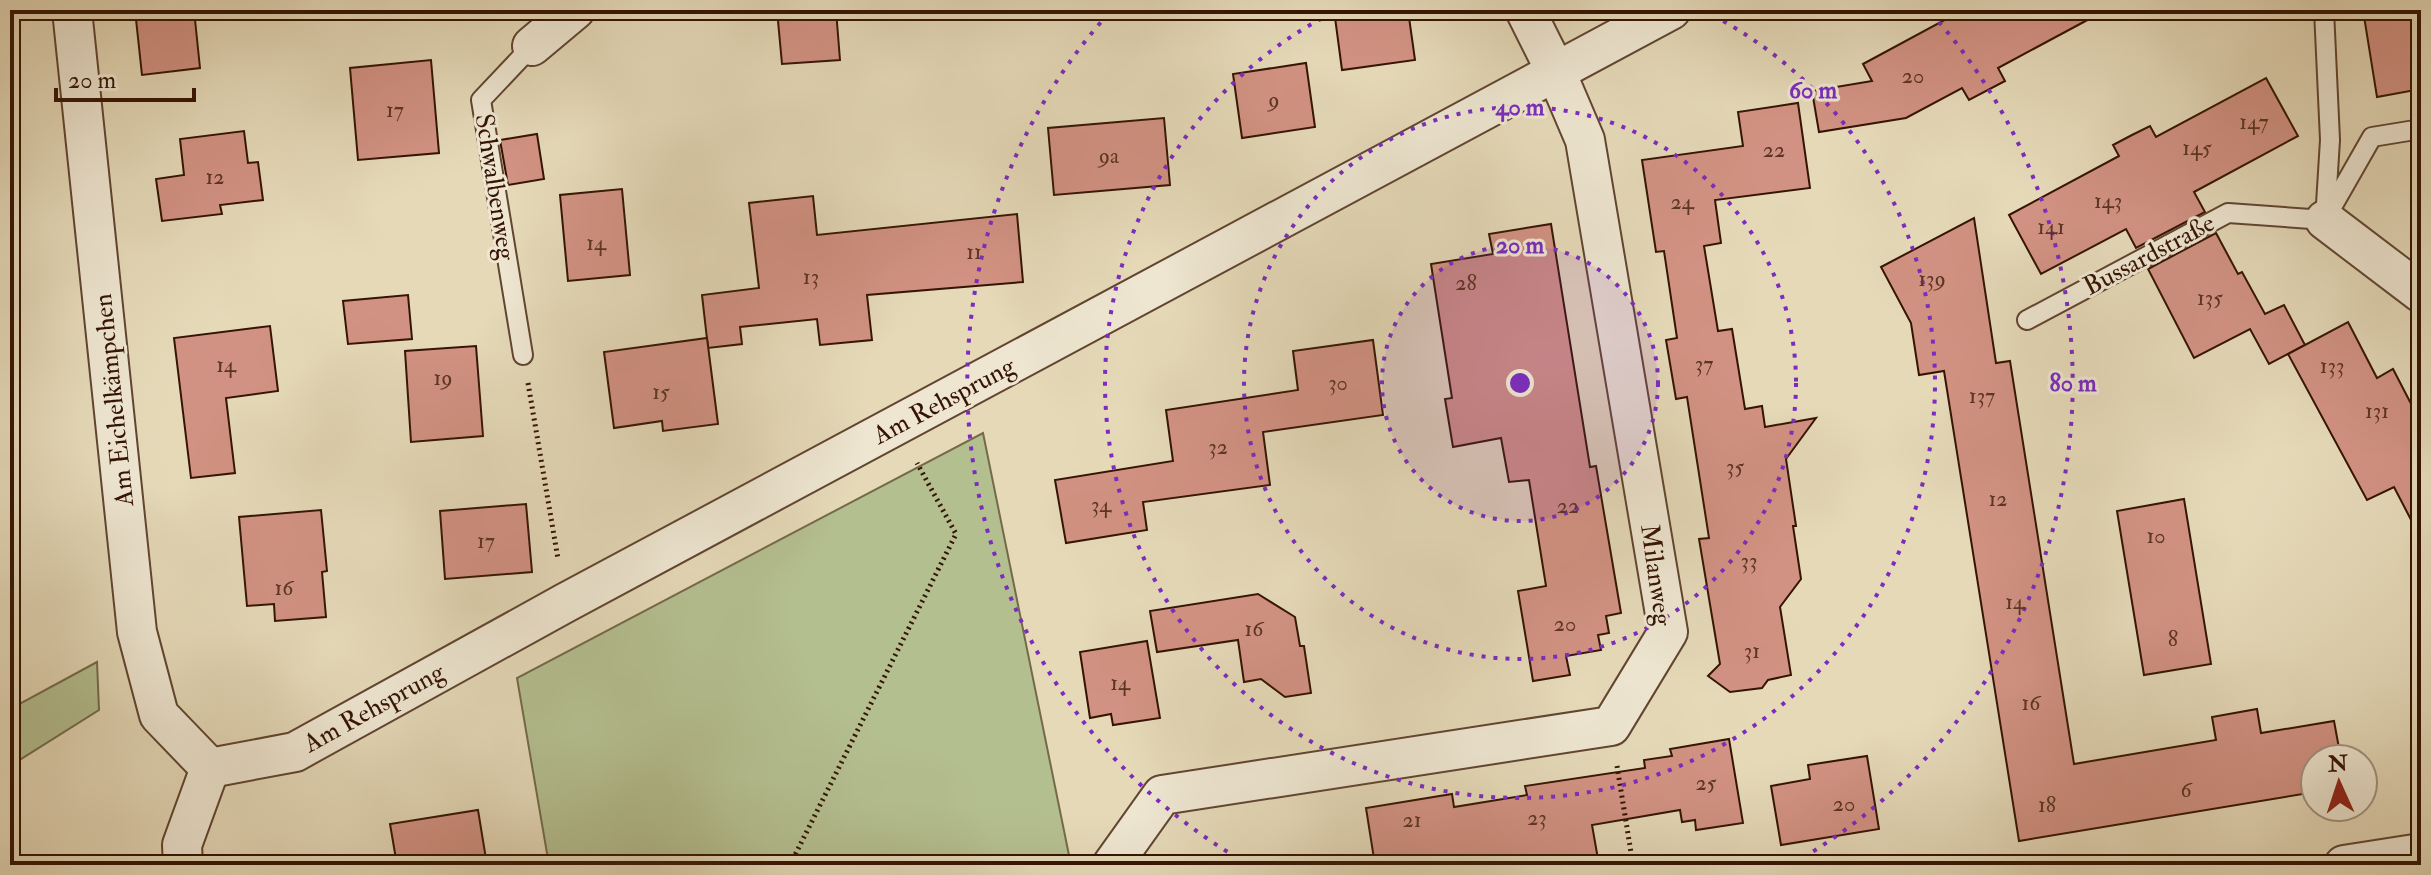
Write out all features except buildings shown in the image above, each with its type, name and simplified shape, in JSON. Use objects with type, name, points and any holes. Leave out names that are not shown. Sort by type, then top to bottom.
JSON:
[{"type":"street","name":"Am Eichelkämpchen","points":[[72,10],[137,632],[159,715],[210,768]]},
{"type":"street","name":"Schwalbenweg","points":[[532,46],[575,10]]},
{"type":"street","points":[[1525,10],[1556,72]]},
{"type":"street","name":"Am Rehsprung","points":[[210,768],[295,752],[565,603],[1671,10]]},
{"type":"street","name":"Milanweg","points":[[1556,72],[1585,140],[1668,632],[1611,726]]},
{"type":"street","points":[[2325,220],[2421,293]]},
{"type":"street","points":[[1112,865],[1162,795],[1611,726]]},
{"type":"street","points":[[183,865],[182,845],[210,768]]},
{"type":"street","points":[[2344,865],[2421,853]]},
{"type":"lane","points":[[2324,10],[2330,140],[2325,220]]},
{"type":"lane","name":"Schwalbenweg","points":[[523,355],[481,100],[532,46]]},
{"type":"lane","points":[[2325,220],[2372,137],[2421,129]]},
{"type":"lane","name":"Bussardstraße","points":[[2027,320],[2228,213],[2325,220]]},
{"type":"path","points":[[523,355],[565,603]]},
{"type":"path","points":[[790,865],[956,534],[897,427]]},
{"type":"path","points":[[1611,726],[1633,865]]},
{"type":"green space","points":[[983,433],[1071,865],[549,865],[517,678]]},
{"type":"green space","points":[[97,662],[99,710],[10,766],[10,709]]}]
